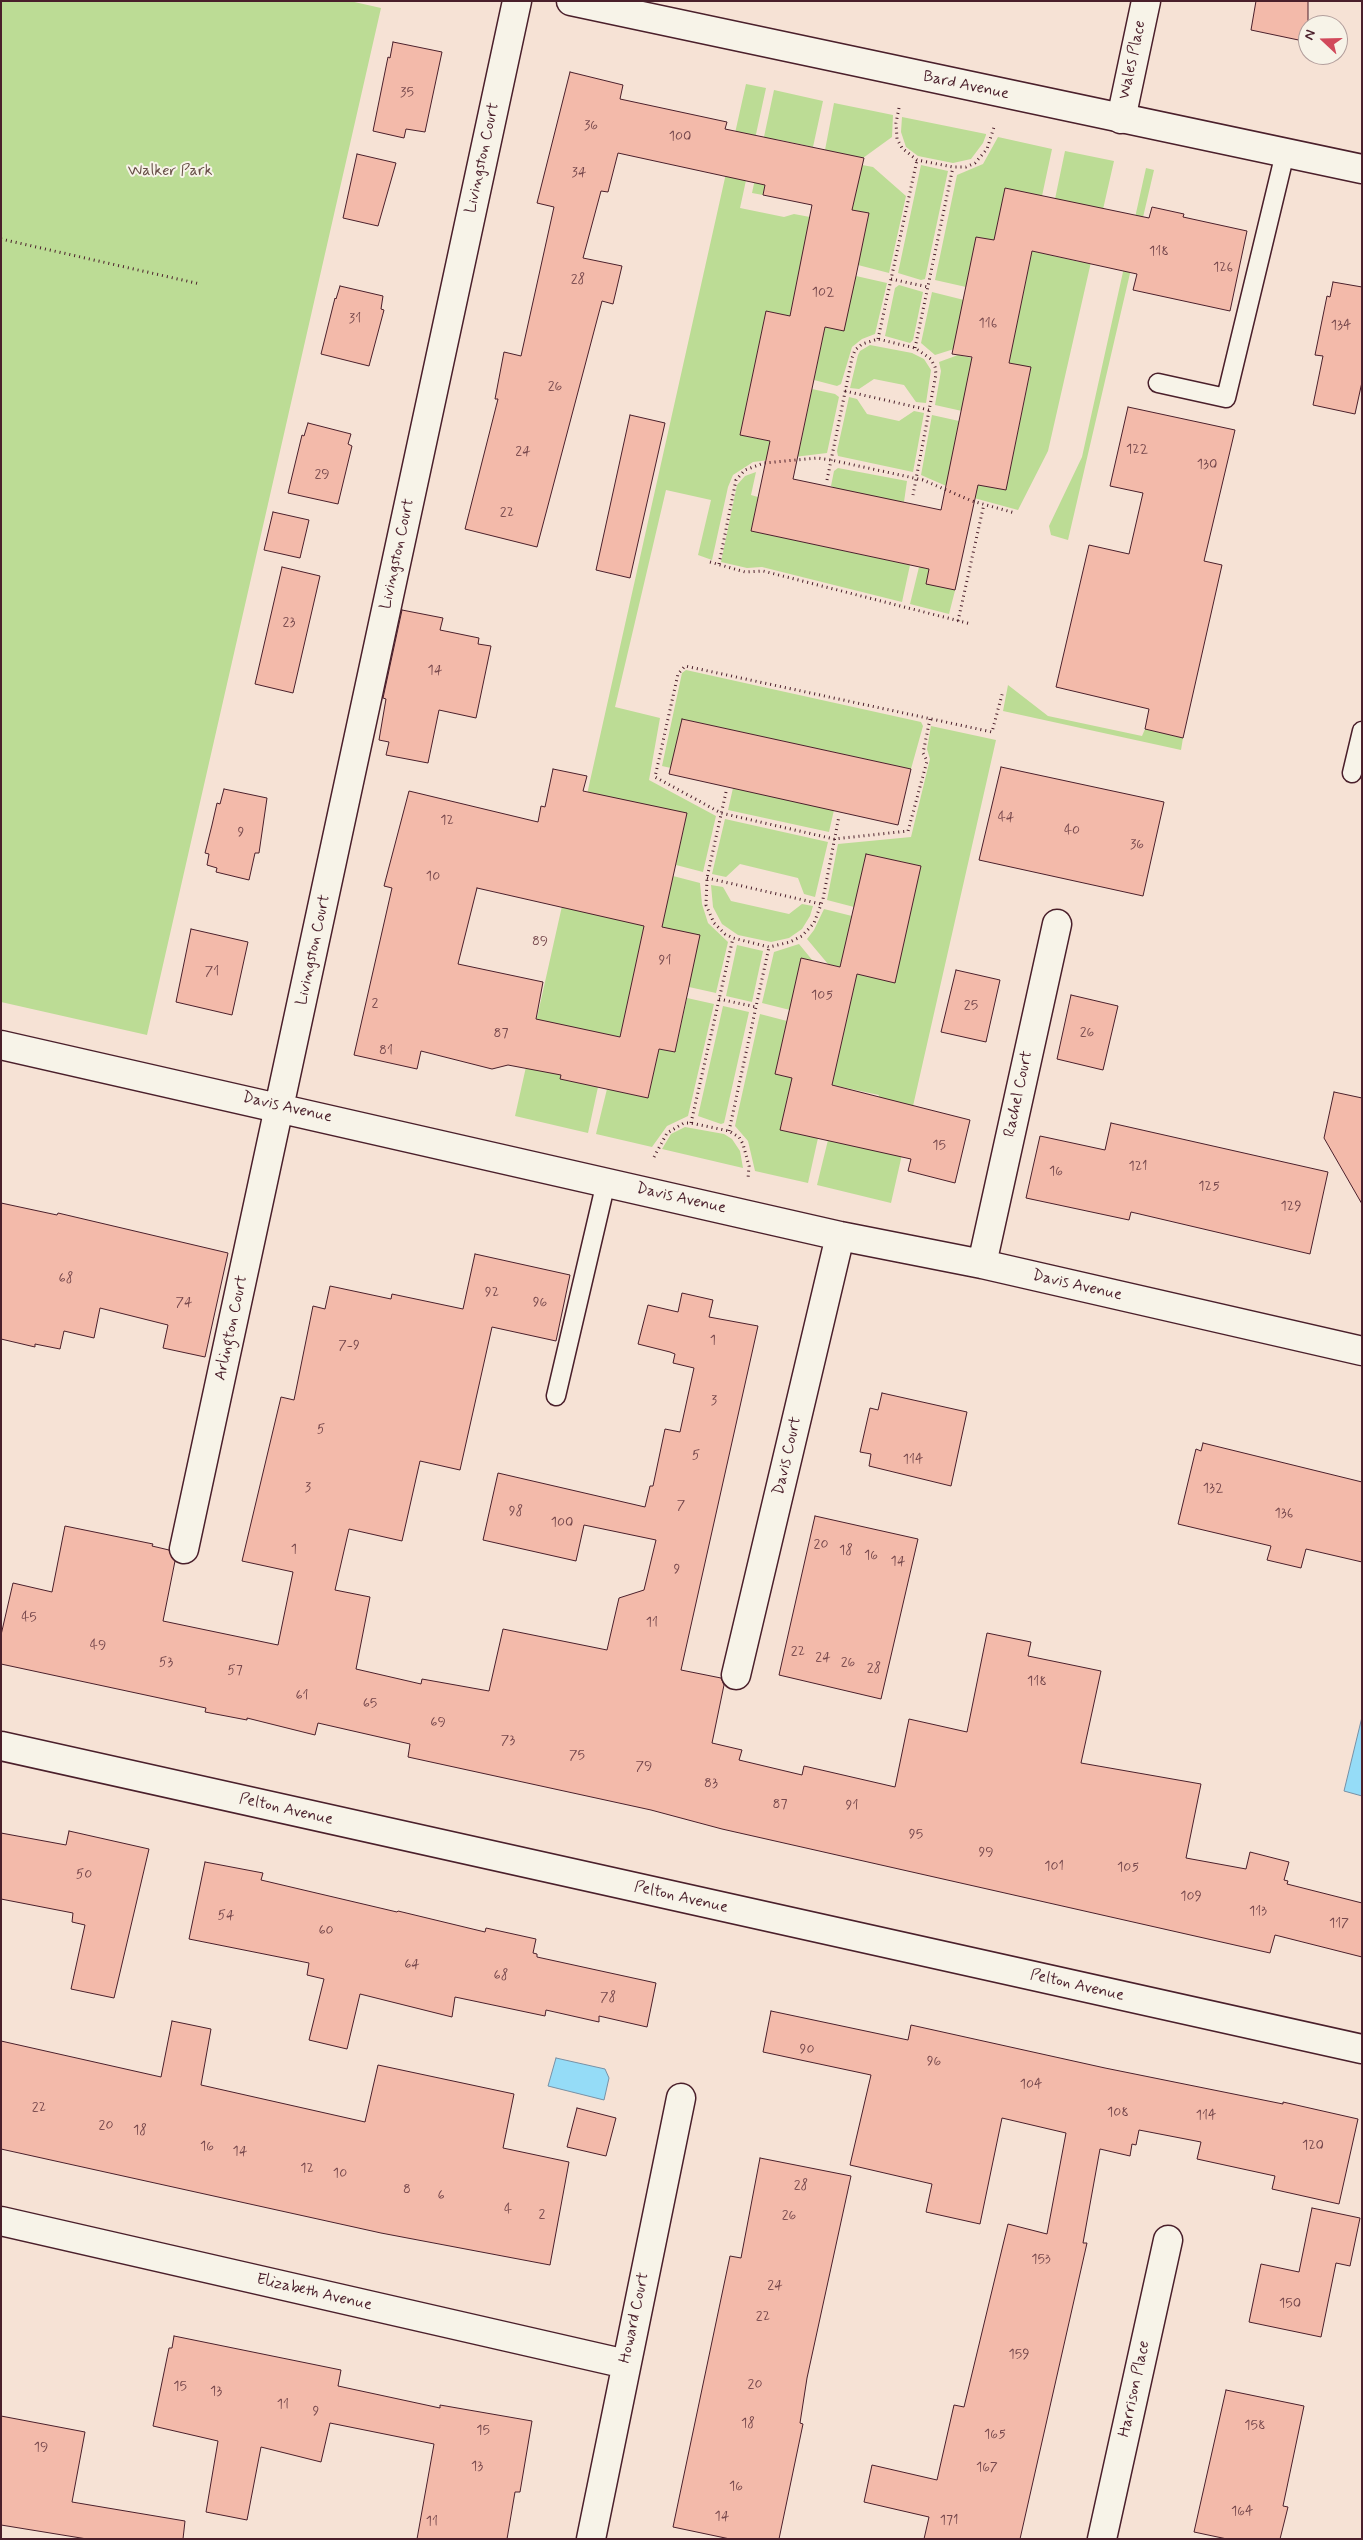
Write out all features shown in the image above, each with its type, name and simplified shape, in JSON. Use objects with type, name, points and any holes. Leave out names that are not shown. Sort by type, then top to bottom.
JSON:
[{"type":"street","name":"Livingston Court","points":[[280,1107],[517,1]]},
{"type":"street","name":"Bard Avenue","points":[[571,1],[1362,169]]},
{"type":"street","name":"Wales Place","points":[[1121,119],[1146,1]]},
{"type":"street","name":"Rachel Court","points":[[982,1264],[1057,924]]},
{"type":"street","name":"Davis Avenue","points":[[1,1045],[840,1236],[982,1264],[1362,1351]]},
{"type":"street","name":"Arlington Court","points":[[184,1549],[280,1107]]},
{"type":"street","name":"Davis Court","points":[[736,1675],[840,1236]]},
{"type":"street","name":"Pelton Avenue","points":[[1,1746],[1362,2049]]},
{"type":"street","name":"Howard Court","points":[[591,2539],[681,2098]]},
{"type":"street","name":"Elizabeth Avenue","points":[[1,2221],[626,2364]]},
{"type":"street","name":"Harrison Place","points":[[1102,2539],[1168,2240]]},
{"type":"lane","points":[[1158,384],[1226,398],[1285,153]]},
{"type":"lane","points":[[1352,773],[1362,731]]},
{"type":"lane","points":[[556,1396],[606,1182]]},
{"type":"path","points":[[900,107],[896,123],[898,139],[902,148],[916,160],[953,167],[966,167],[975,163],[987,149],[994,128]]},
{"type":"path","points":[[878,339],[916,160]]},
{"type":"path","points":[[915,348],[953,167]]},
{"type":"path","points":[[1,239],[200,284]]},
{"type":"path","points":[[891,279],[928,287]]},
{"type":"path","points":[[827,480],[855,350],[869,340],[878,339],[915,348],[931,359],[935,367],[936,374],[930,410],[913,495]]},
{"type":"path","points":[[845,391],[930,410]]},
{"type":"path","points":[[719,564],[736,480],[745,470],[764,463],[831,460],[916,478],[984,504],[1015,513]]},
{"type":"path","points":[[958,621],[984,504]]},
{"type":"path","points":[[710,562],[745,572],[763,571],[971,624]]},
{"type":"path","points":[[930,719],[923,753],[927,761],[908,831],[834,839],[721,813],[656,777],[678,674],[685,666],[992,732],[1003,690]]},
{"type":"path","points":[[726,792],[707,878],[706,905],[714,923],[733,938],[769,947],[790,942],[802,936],[814,922],[821,904],[839,816]]},
{"type":"path","points":[[707,878],[821,904]]},
{"type":"path","points":[[691,1123],[733,938]]},
{"type":"path","points":[[729,1131],[769,947]]},
{"type":"path","points":[[719,999],[756,1007]]},
{"type":"path","points":[[653,1157],[667,1133],[675,1127],[691,1123],[729,1131],[739,1137],[742,1144],[748,1166],[748,1179]]},
{"type":"green space","name":"Walker Park","points":[[1,1],[350,1],[381,8],[147,1035],[1,1002]]},
{"type":"green space","points":[[746,84],[766,88],[740,208],[784,217],[794,214],[810,217],[790,316],[766,311],[740,435],[800,447],[812,389],[835,394],[839,397],[827,453],[753,462],[733,475],[728,487],[712,560],[698,555],[711,500],[666,490],[615,707],[660,718],[649,780],[716,816],[703,872],[676,865],[687,813],[607,917],[644,926],[620,1037],[572,1027],[560,1079],[598,1087],[588,1133],[515,1116]]},
{"type":"green space","points":[[774,90],[823,101],[813,147],[775,139],[763,195],[752,193]]},
{"type":"green space","points":[[834,103],[893,115],[892,137],[863,158],[825,150]]},
{"type":"green space","points":[[902,117],[986,135],[983,143],[971,159],[953,163],[918,156],[906,147],[901,132]]},
{"type":"green space","points":[[998,137],[1052,149],[1042,196],[1005,189],[994,240],[976,237],[966,287],[935,280],[957,175],[983,164]]},
{"type":"green space","points":[[1065,151],[1114,161],[1048,451],[1018,510],[974,498],[921,475],[932,415],[959,421],[948,479],[1006,490],[1031,368],[1009,363],[1032,251],[1080,262],[1092,207],[1055,199]]},
{"type":"green space","points":[[862,165],[873,167],[906,196],[889,273],[858,265],[869,214],[852,210]]},
{"type":"green space","points":[[921,165],[948,171],[925,279],[921,280],[898,273]]},
{"type":"green space","points":[[1146,168],[1154,170],[1068,540],[1051,535],[1049,526],[1082,457]]},
{"type":"green space","points":[[856,276],[887,283],[875,334],[862,339],[852,347],[841,384],[837,386],[814,380],[825,327]]},
{"type":"green space","points":[[899,285],[923,292],[913,340],[910,343],[885,336],[895,288]]},
{"type":"green space","points":[[932,292],[964,300],[954,349],[935,355],[921,343]]},
{"type":"green space","points":[[870,345],[912,353],[924,359],[931,370],[926,403],[916,402],[904,385],[874,379],[859,389],[850,388],[858,355],[860,351]]},
{"type":"green space","points":[[958,355],[972,358],[962,411],[935,405],[941,371],[939,362]]},
{"type":"green space","points":[[849,397],[857,399],[867,414],[899,421],[914,411],[924,413],[913,472],[838,456],[837,451]]},
{"type":"green space","points":[[838,468],[907,481],[904,502],[900,501],[900,504],[832,490],[834,471]]},
{"type":"green space","points":[[756,472],[751,495],[758,497],[751,531],[910,565],[902,602],[762,567],[747,568],[721,562],[737,485],[745,476]]},
{"type":"green space","points":[[919,567],[959,575],[949,614],[910,604]]},
{"type":"green space","points":[[686,670],[921,722],[923,726],[911,769],[682,719],[671,768],[662,766],[682,673]]},
{"type":"green space","points":[[1008,685],[1048,716],[1142,736],[1145,729],[1183,738],[1181,750],[1003,711]]},
{"type":"green space","points":[[931,726],[996,740],[891,1203],[817,1185],[828,1140],[867,1149],[879,1095],[832,1085],[857,974],[895,982],[921,866],[866,854],[854,907],[827,900],[838,844],[911,837],[930,759],[927,749]]},
{"type":"green space","points":[[733,788],[834,810],[829,832],[728,810]]},
{"type":"green space","points":[[725,819],[828,842],[815,897],[804,894],[798,878],[740,864],[726,877],[712,874]]},
{"type":"green space","points":[[673,876],[700,883],[702,904],[708,923],[728,942],[716,993],[689,987],[662,927]]},
{"type":"green space","points":[[711,885],[723,887],[731,901],[789,914],[802,904],[813,906],[810,916],[802,929],[789,938],[771,942],[738,935],[722,924],[713,907]]},
{"type":"green space","points":[[824,909],[852,916],[840,967],[828,964],[807,939],[814,930]]},
{"type":"green space","points":[[799,944],[813,961],[801,958],[790,1010],[762,1003],[774,952]]},
{"type":"green space","points":[[737,945],[763,951],[752,1002],[726,996]]},
{"type":"green space","points":[[687,998],[714,1004],[688,1116],[667,1126],[652,1147],[596,1134],[607,1089],[648,1098],[659,1049],[675,1052]]},
{"type":"green space","points":[[723,1006],[749,1012],[724,1123],[721,1124],[698,1116]]},
{"type":"green space","points":[[760,1014],[787,1021],[775,1074],[792,1078],[780,1130],[818,1138],[808,1183],[755,1171],[748,1141],[735,1126]]},
{"type":"green space","points":[[685,1127],[724,1134],[732,1139],[740,1151],[743,1168],[662,1149],[671,1134]]},
{"type":"water","points":[[1362,1717],[1362,1796],[1344,1791]]},
{"type":"water","points":[[556,2058],[605,2069],[609,2078],[604,2100],[548,2086]]},
{"type":"building","points":[[1256,1],[1308,1],[1308,15],[1298,15],[1298,40],[1251,30]]},
{"type":"building","points":[[393,42],[442,52],[425,132],[406,129],[404,138],[373,131],[388,57],[390,58]]},
{"type":"building","points":[[570,72],[623,85],[620,99],[727,122],[725,129],[864,158],[852,210],[869,213],[844,331],[825,327],[793,479],[941,510],[972,357],[952,354],[976,237],[994,240],[1005,188],[1149,218],[1152,207],[1184,214],[1183,217],[1247,231],[1230,311],[1133,290],[1137,274],[1032,251],[1009,363],[1031,367],[1006,490],[978,485],[955,590],[926,584],[929,569],[751,531],[770,441],[740,435],[766,311],[790,316],[812,205],[763,195],[765,185],[618,153],[608,192],[601,191],[583,258],[622,266],[613,304],[602,301],[537,547],[465,529],[498,399],[495,399],[504,352],[521,356],[554,207],[537,203]]},
{"type":"building","points":[[357,154],[396,163],[378,226],[343,218]]},
{"type":"building","points":[[1333,282],[1362,287],[1362,382],[1355,414],[1313,405],[1323,356],[1315,355],[1327,296],[1330,297]]},
{"type":"building","points":[[340,286],[383,296],[381,309],[384,310],[369,366],[321,354],[335,298]]},
{"type":"building","points":[[1128,407],[1235,430],[1204,561],[1222,565],[1183,738],[1145,729],[1149,709],[1056,687],[1089,545],[1129,554],[1143,493],[1110,486]]},
{"type":"building","points":[[630,415],[665,423],[630,578],[596,570]]},
{"type":"building","points":[[308,423],[351,434],[348,444],[352,446],[338,504],[288,493],[302,435],[304,436]]},
{"type":"building","points":[[273,512],[309,520],[300,558],[264,550]]},
{"type":"building","points":[[282,567],[320,576],[293,693],[255,684]]},
{"type":"building","points":[[402,610],[443,618],[440,630],[479,638],[478,644],[491,646],[476,718],[439,710],[428,763],[386,755],[389,742],[379,740],[386,699],[383,698]]},
{"type":"building","points":[[682,719],[911,769],[898,825],[669,774]]},
{"type":"building","points":[[1001,767],[1164,802],[1143,896],[979,860]]},
{"type":"building","points":[[553,769],[587,776],[583,791],[687,813],[662,927],[700,935],[675,1052],[659,1049],[648,1098],[560,1079],[561,1075],[508,1065],[492,1069],[421,1051],[417,1069],[354,1055],[392,888],[384,886],[409,791],[538,822],[541,806],[545,807]],"holes":[[[477,888],[644,926],[620,1037],[536,1019],[543,982],[458,964]]]},
{"type":"building","points":[[224,789],[267,798],[259,853],[255,853],[249,880],[216,872],[217,868],[207,865],[209,854],[205,853],[217,803],[220,804]]},
{"type":"building","points":[[866,854],[921,866],[895,983],[857,974],[832,1085],[970,1120],[955,1183],[908,1171],[911,1159],[780,1130],[792,1078],[775,1074],[801,958],[840,967]]},
{"type":"building","points":[[191,929],[248,942],[232,1015],[176,1002]]},
{"type":"building","points":[[956,970],[1000,980],[986,1042],[941,1032]]},
{"type":"building","points":[[1071,995],[1118,1006],[1103,1070],[1057,1059]]},
{"type":"building","points":[[1334,1092],[1362,1098],[1362,1204],[1324,1138]]},
{"type":"building","points":[[1111,1123],[1328,1172],[1310,1254],[1131,1212],[1129,1220],[1026,1198],[1040,1136],[1105,1150]]},
{"type":"building","points":[[1,1203],[57,1215],[58,1213],[228,1253],[205,1357],[163,1348],[168,1325],[100,1308],[94,1338],[64,1331],[60,1349],[35,1344],[35,1347],[1,1339]]},
{"type":"building","points":[[475,1254],[570,1275],[556,1341],[492,1327],[460,1470],[420,1461],[402,1541],[349,1529],[335,1590],[370,1597],[356,1669],[421,1684],[422,1679],[489,1691],[503,1629],[607,1650],[619,1598],[644,1590],[656,1540],[584,1525],[576,1561],[483,1540],[498,1473],[645,1507],[650,1486],[653,1486],[665,1429],[680,1432],[694,1368],[673,1363],[675,1354],[638,1344],[648,1305],[678,1312],[682,1293],[713,1300],[709,1317],[758,1326],[681,1670],[721,1678],[724,1685],[712,1743],[742,1750],[739,1760],[802,1775],[804,1766],[895,1787],[909,1719],[967,1732],[987,1633],[1031,1642],[1028,1656],[1101,1671],[1081,1763],[1201,1784],[1186,1858],[1246,1869],[1250,1852],[1289,1862],[1284,1880],[1288,1881],[1287,1884],[1362,1903],[1362,1957],[1275,1935],[1270,1953],[722,1829],[651,1810],[408,1757],[410,1744],[318,1723],[315,1735],[247,1718],[247,1720],[205,1712],[206,1708],[1,1664],[1,1635],[13,1583],[52,1592],[65,1526],[153,1544],[152,1546],[169,1550],[175,1561],[163,1621],[278,1645],[293,1572],[242,1561],[281,1397],[294,1400],[313,1306],[325,1309],[330,1286],[391,1299],[392,1294],[463,1309]]},
{"type":"building","points":[[882,1393],[967,1412],[951,1486],[869,1466],[871,1454],[860,1452],[870,1408],[878,1410]]},
{"type":"building","points":[[1203,1443],[1362,1482],[1362,1562],[1306,1549],[1301,1568],[1267,1560],[1271,1546],[1178,1524],[1196,1449],[1201,1451]]},
{"type":"building","points":[[815,1516],[918,1539],[881,1699],[779,1675]]},
{"type":"building","points":[[69,1831],[149,1849],[114,1998],[71,1989],[85,1925],[72,1922],[73,1913],[1,1899],[1,1833],[66,1845]]},
{"type":"building","points":[[205,1862],[263,1873],[261,1880],[397,1912],[485,1932],[486,1928],[536,1939],[533,1953],[537,1954],[537,1957],[656,1983],[647,2027],[599,2016],[599,2022],[546,2010],[545,2016],[455,1997],[452,2017],[360,1994],[347,2049],[309,2040],[324,1979],[307,1975],[309,1963],[189,1939]]},
{"type":"building","points":[[771,2011],[908,2040],[911,2025],[1105,2068],[1283,2104],[1283,2102],[1358,2119],[1339,2204],[1272,2189],[1275,2176],[1197,2159],[1201,2142],[1139,2130],[1136,2145],[1132,2144],[1130,2156],[1100,2149],[1083,2243],[1087,2243],[1020,2539],[924,2539],[929,2517],[864,2502],[872,2465],[937,2480],[954,2405],[964,2407],[1008,2224],[1047,2234],[1066,2133],[1002,2118],[980,2224],[926,2212],[932,2184],[850,2165],[871,2075],[763,2052]]},
{"type":"building","points":[[172,2021],[211,2029],[201,2085],[365,2122],[378,2065],[514,2094],[503,2148],[569,2162],[550,2265],[381,2233],[1,2149],[1,2041],[161,2077]]},
{"type":"building","points":[[577,2108],[616,2118],[606,2156],[567,2147]]},
{"type":"building","points":[[760,2158],[851,2176],[807,2378],[800,2423],[803,2424],[779,2539],[730,2539],[673,2527],[730,2256],[741,2258]]},
{"type":"building","points":[[1312,2208],[1360,2218],[1350,2266],[1336,2263],[1321,2337],[1249,2322],[1261,2264],[1299,2272]]},
{"type":"building","points":[[174,2336],[341,2370],[338,2386],[440,2408],[440,2405],[532,2421],[520,2492],[515,2492],[507,2539],[417,2539],[434,2444],[330,2423],[321,2462],[261,2447],[247,2520],[206,2512],[218,2441],[153,2426],[169,2348],[172,2348]]},
{"type":"building","points":[[1226,2390],[1304,2406],[1283,2506],[1288,2507],[1280,2539],[1227,2539],[1194,2532]]},
{"type":"building","points":[[1,2416],[85,2432],[72,2502],[185,2521],[183,2539],[87,2539],[1,2525]]}]
